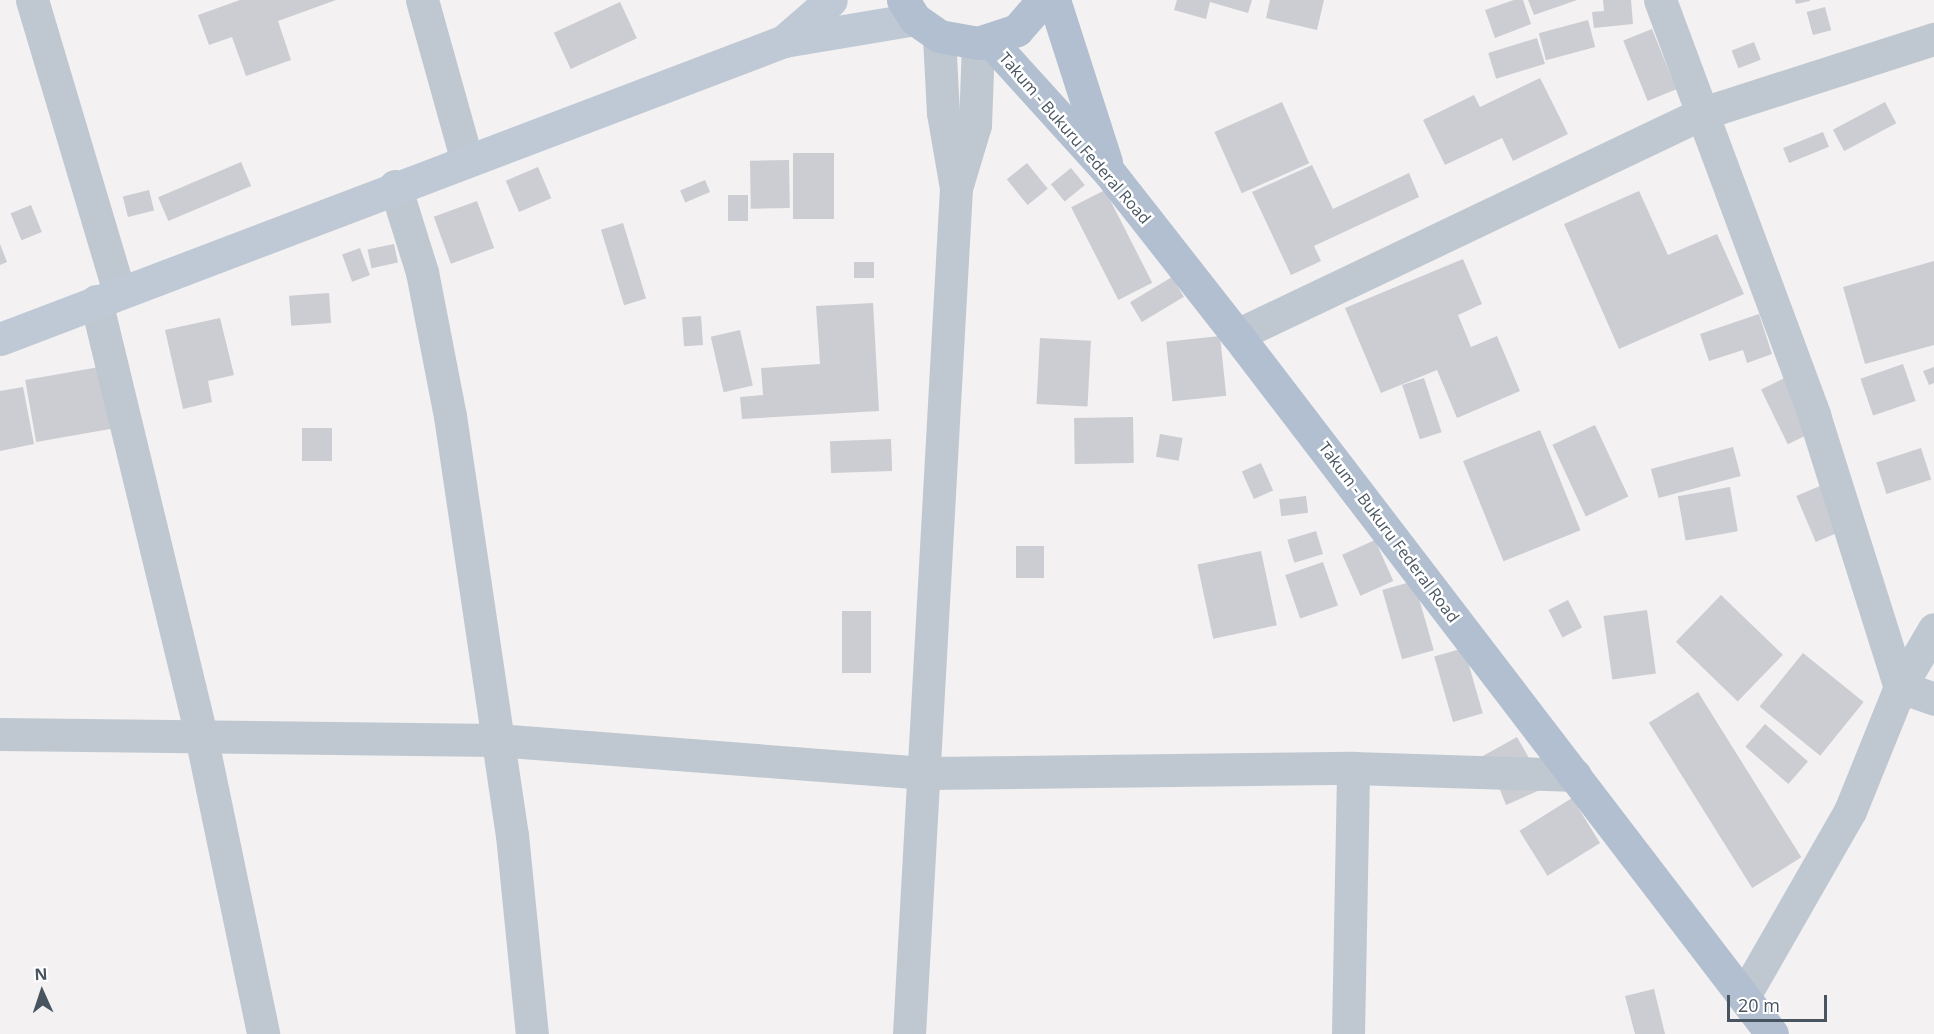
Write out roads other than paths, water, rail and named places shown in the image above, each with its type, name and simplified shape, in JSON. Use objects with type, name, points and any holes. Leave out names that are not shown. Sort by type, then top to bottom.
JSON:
[{"type":"main road","points":[[784,41],[831,0]]},
{"type":"main road","points":[[0,339],[466,158],[784,41],[919,18],[984,43],[1017,30],[1043,0]]},
{"type":"main road","points":[[1054,0],[1109,172]]},
{"type":"main road","name":"Takum - Bukuru Federal Road","points":[[984,43],[1109,172],[1237,335],[1772,1034]]},
{"type":"street","points":[[32,0],[108,296],[263,1034]]},
{"type":"street","points":[[422,0],[466,158]]},
{"type":"street","points":[[1660,0],[1814,415],[1900,687]]},
{"type":"street","points":[[909,1034],[927,773],[956,188],[943,113],[919,18]]},
{"type":"street","points":[[1237,335],[1703,113],[1934,39]]},
{"type":"street","points":[[956,188],[975,125],[984,43]]},
{"type":"street","points":[[394,186],[422,272],[450,416],[526,950],[532,1034]]},
{"type":"street","points":[[1744,996],[1850,811],[1900,687],[1934,628]]},
{"type":"street","points":[[1900,687],[1934,699]]},
{"type":"street","points":[[0,734],[496,740],[927,773],[1353,768],[1575,776]]},
{"type":"street","points":[[1348,1034],[1353,768]]}]
